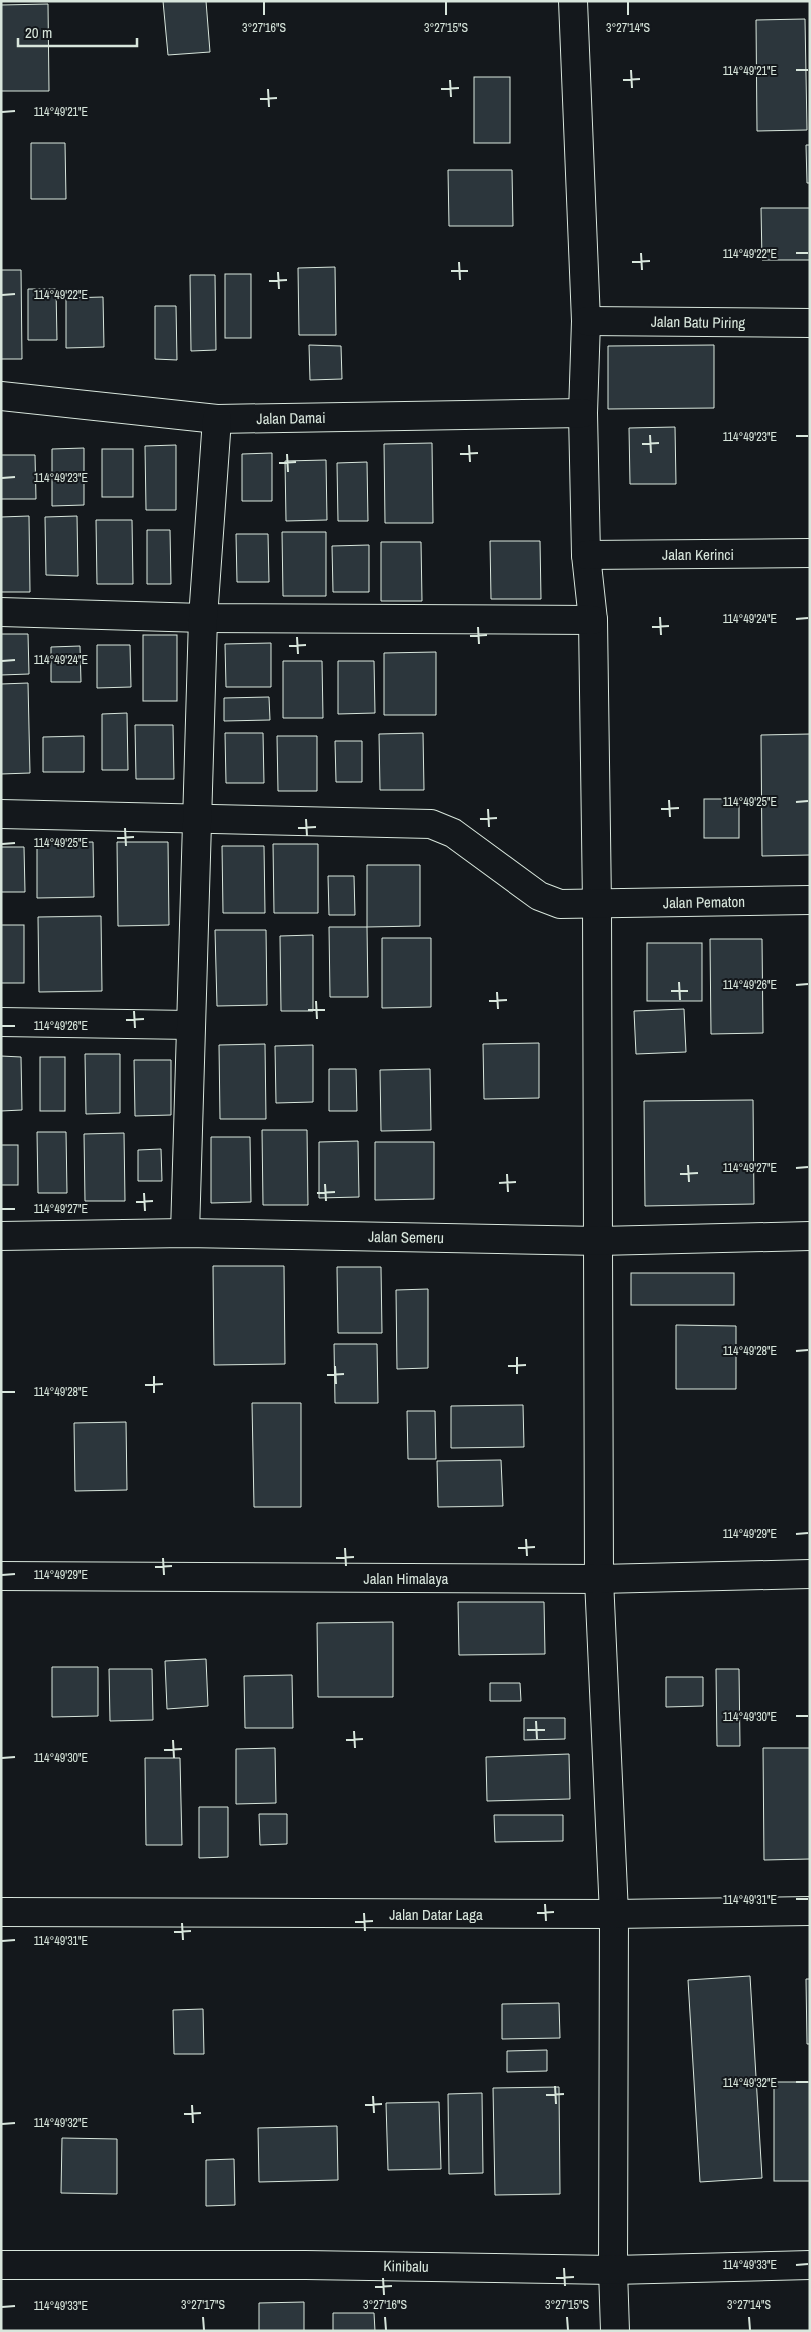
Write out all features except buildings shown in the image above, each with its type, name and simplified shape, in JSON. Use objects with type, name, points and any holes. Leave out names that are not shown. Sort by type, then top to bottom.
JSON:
[{"type":"street","points":[[573,1],[586,321],[583,414],[586,555],[593,620],[597,904],[599,1579],[614,1914],[613,2270],[616,2331]]},
{"type":"street","name":"Jalan Batu Piring","points":[[586,321],[810,323]]},
{"type":"street","name":"Jalan Damai","points":[[1,396],[217,419],[583,414]]},
{"type":"street","points":[[185,1233],[190,1025],[199,820],[203,618],[217,419]]},
{"type":"street","name":"Jalan Kerinci","points":[[586,555],[810,553]]},
{"type":"street","points":[[1,612],[203,618],[593,620]]},
{"type":"street","name":"Jalan Pematon","points":[[1,814],[431,824],[454,833],[539,896],[560,904],[810,900]]},
{"type":"street","points":[[1,1022],[190,1025]]},
{"type":"street","name":"Jalan Semeru","points":[[1,1236],[185,1233],[599,1241],[810,1236]]},
{"type":"street","name":"Jalan Himalaya","points":[[1,1576],[599,1579],[810,1574]]},
{"type":"street","name":"Jalan Datar Laga","points":[[1,1912],[614,1914],[810,1912]]},
{"type":"street","name":"Kinibalu","points":[[1,2265],[306,2265],[613,2270],[810,2265]]}]
